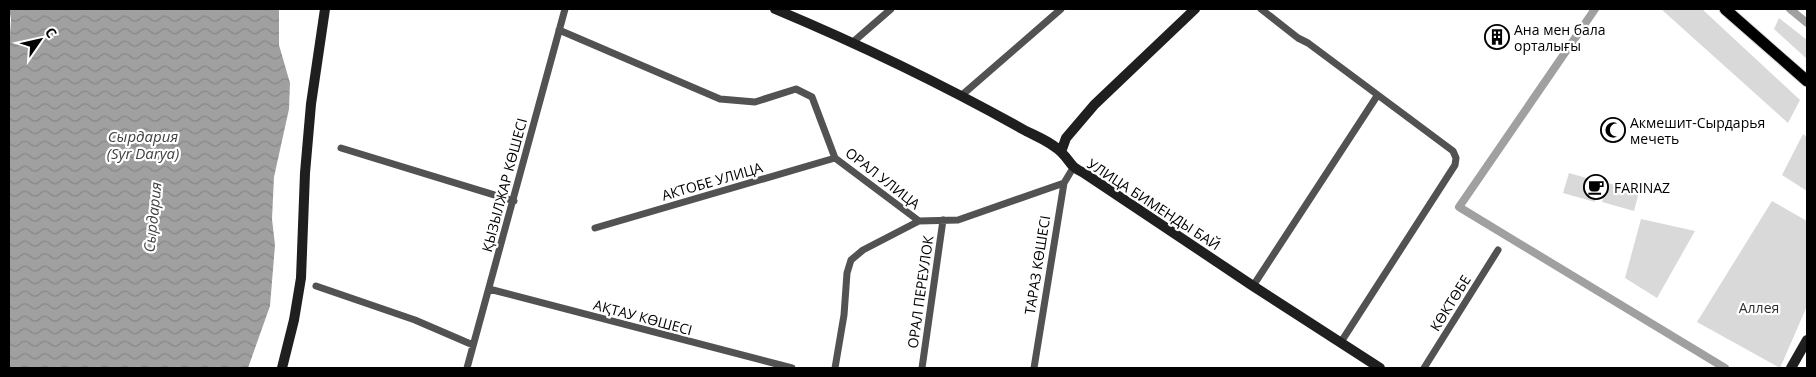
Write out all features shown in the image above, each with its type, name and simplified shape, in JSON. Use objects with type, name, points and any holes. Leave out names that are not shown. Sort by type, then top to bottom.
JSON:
[{"type":"main road","points":[[1724,9],[1807,80]]},
{"type":"street","points":[[282,368],[294,320],[301,278],[305,173],[310,114],[324,9]]},
{"type":"street","name":"ҚЫЗЫЛЖАР КӨШЕСІ","points":[[467,368],[565,9]]},
{"type":"street","name":"УЛИЦА БИМЕНДЫ БАЙ","points":[[775,9],[853,42],[962,95],[1046,142],[1062,152],[1072,168],[1084,173],[1380,368]]},
{"type":"street","points":[[853,42],[891,9]]},
{"type":"street","points":[[962,95],[1061,9]]},
{"type":"street","points":[[1062,152],[1066,138],[1095,104],[1195,9]]},
{"type":"street","points":[[1261,9],[1453,151],[1456,158],[1455,165],[1341,342]]},
{"type":"street","name":"ОРАЛ УЛИЦА","points":[[559,30],[720,99],[755,102],[796,89],[812,97],[836,158],[919,221],[958,220],[1064,183]]},
{"type":"street","points":[[1253,286],[1377,96]]},
{"type":"street","points":[[341,148],[514,201]]},
{"type":"street","name":"АКТОБЕ УЛИЦА","points":[[595,228],[836,158]]},
{"type":"street","name":"ТАРАЗ КӨШЕСІ","points":[[1034,368],[1064,183],[1072,168]]},
{"type":"street","name":"ОРАЛ ПЕРЕУЛОК","points":[[922,368],[943,220]]},
{"type":"street","points":[[836,368],[844,315],[847,273],[851,260],[863,250],[919,221]]},
{"type":"street","name":"КӨКТӨБЕ","points":[[1424,368],[1498,250]]},
{"type":"street","points":[[316,286],[415,320],[474,345]]},
{"type":"street","name":"АҚТАУ КӨШЕСІ","points":[[489,289],[792,368]]},
{"type":"street","points":[[1790,368],[1807,340]]},
{"type":"green space","points":[[1661,9],[1702,9],[1800,100],[1788,123]]},
{"type":"green space","points":[[1779,18],[1807,40],[1807,59],[1774,29]]},
{"type":"green space","points":[[1803,134],[1807,137],[1807,191],[1782,175]]},
{"type":"green space","points":[[1569,173],[1600,182],[1595,202],[1563,193]]},
{"type":"green space","points":[[1608,183],[1639,192],[1634,211],[1602,202]]},
{"type":"green space","name":"Аллея","points":[[1772,201],[1807,221],[1807,306],[1780,368],[1697,322]]},
{"type":"green space","points":[[1641,219],[1695,231],[1657,298],[1625,278]]},
{"type":"water","name":"Сырдария (Syr Darya)","points":[[9,9],[279,9],[279,45],[290,83],[289,109],[274,177],[272,219],[275,245],[270,306],[248,368],[9,368],[9,51],[11,19]]},
{"type":"waterway","points":[[1595,9],[1459,207],[1725,368]]},
{"type":"waterway","points":[[1790,9],[1807,23]]},
{"type":"place","name":"Ана мен бала орталығы","points":[[1497,37]]},
{"type":"place","name":"Акмешит-Сырдарья мечеть","points":[[1613,130]]},
{"type":"place","name":"FARINAZ","points":[[1596,187]]},
{"type":"water label","name":"Сырдария","points":[[152,217]]}]
